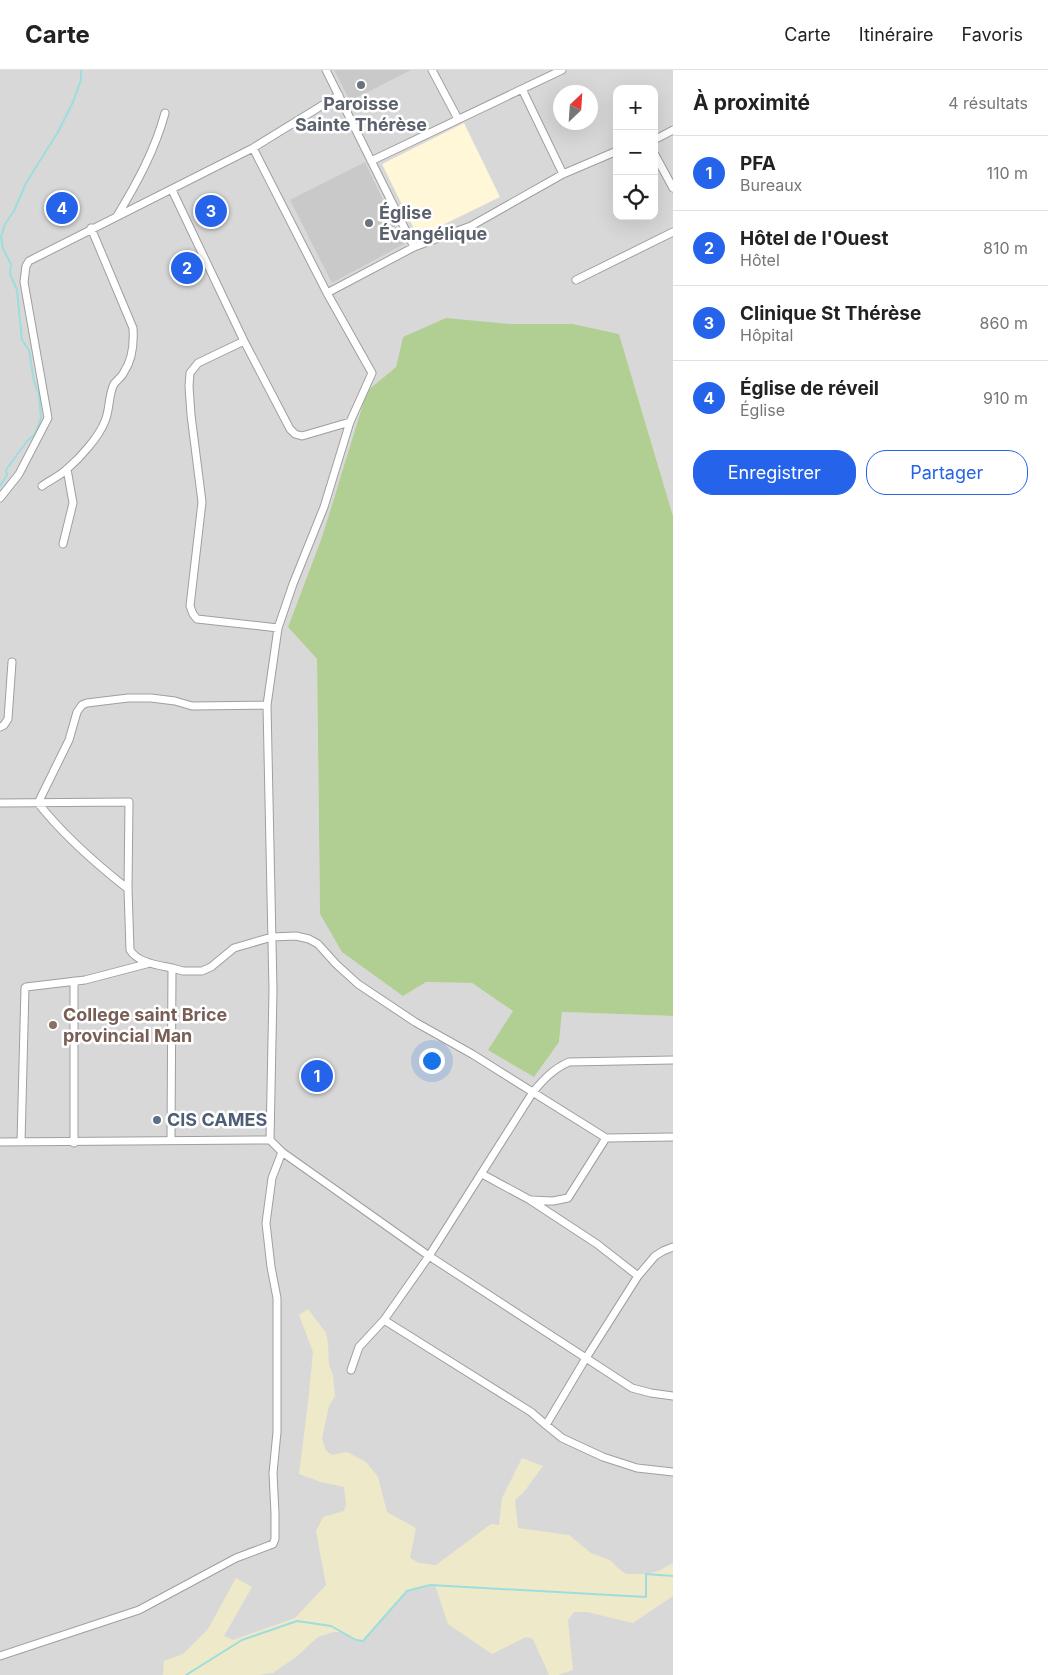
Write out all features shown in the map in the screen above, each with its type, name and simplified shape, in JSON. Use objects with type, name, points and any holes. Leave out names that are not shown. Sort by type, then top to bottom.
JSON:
[{"type":"street","points":[[326,70],[414,247]]},
{"type":"street","points":[[432,70],[458,119]]},
{"type":"street","points":[[371,161],[562,70]]},
{"type":"street","points":[[522,89],[563,174]]},
{"type":"street","points":[[0,498],[19,474],[48,418],[25,291],[26,266],[29,261],[91,228],[172,190],[253,148],[339,95]]},
{"type":"street","points":[[117,216],[130,195],[155,144],[165,113]]},
{"type":"street","points":[[658,138],[673,130]]},
{"type":"street","points":[[253,148],[327,294],[372,373],[350,422],[324,507],[293,584],[278,628],[267,705],[273,990],[270,1140]]},
{"type":"street","points":[[327,294],[414,247],[471,226],[563,174],[613,153]]},
{"type":"street","points":[[658,160],[673,188]]},
{"type":"street","points":[[172,190],[244,341],[290,429],[295,434],[302,436],[350,422]]},
{"type":"street","points":[[42,486],[67,469],[98,434],[106,420],[107,407],[115,383],[124,374],[129,364],[134,344],[132,328],[91,228]]},
{"type":"street","points":[[576,280],[673,232]]},
{"type":"street","points":[[244,341],[198,363],[190,373],[191,415],[202,502],[190,606],[197,619],[278,628]]},
{"type":"street","points":[[63,544],[73,502],[67,469]]},
{"type":"street","points":[[0,727],[8,719],[12,662]]},
{"type":"street","points":[[38,802],[69,740],[77,712],[82,705],[128,698],[151,698],[175,701],[192,706],[267,705]]},
{"type":"street","points":[[38,802],[55,825],[98,866],[128,889]]},
{"type":"street","points":[[0,803],[129,802],[128,889],[130,950],[132,954],[150,963],[184,971],[202,971],[211,967],[234,948],[272,937],[296,936],[309,939],[318,944],[358,984],[415,1022],[472,1054],[606,1138],[673,1137]]},
{"type":"street","points":[[21,1142],[24,990],[26,987],[74,981],[150,963]]},
{"type":"street","points":[[171,1140],[172,968]]},
{"type":"street","points":[[74,981],[74,1143]]},
{"type":"street","points":[[351,1370],[359,1347],[384,1320],[429,1256],[533,1092],[556,1068],[569,1062],[673,1060]]},
{"type":"street","points":[[530,1200],[553,1201],[568,1198],[606,1138]]},
{"type":"street","points":[[0,1142],[74,1143],[171,1140],[270,1140],[282,1152],[429,1256],[632,1388],[651,1394],[673,1396]]},
{"type":"street","points":[[0,1656],[139,1610],[236,1558],[273,1544],[275,1538],[275,1513],[273,1473],[277,1432],[277,1298],[266,1223],[272,1178],[282,1152]]},
{"type":"street","points":[[482,1174],[530,1200],[597,1244],[638,1276]]},
{"type":"street","points":[[546,1425],[638,1276],[655,1256],[673,1247]]},
{"type":"street","points":[[384,1320],[516,1403],[562,1438],[603,1457],[637,1468],[673,1472]]},
{"type":"shaded area","points":[[0,70],[673,70],[673,516],[619,334],[573,324],[511,324],[403,337],[396,367],[367,391],[322,537],[288,627],[317,659],[320,914],[426,982],[472,983],[559,1042],[562,1012],[673,1016],[673,1675],[0,1675]]},
{"type":"shaded area","name":"Paroisse Sainte Thérèse","points":[[334,70],[411,70],[350,101]]},
{"type":"shaded area","points":[[464,123],[500,197],[418,237],[382,164]]},
{"type":"shaded area","points":[[365,162],[404,244],[332,283],[290,200]]},
{"type":"shaded area","points":[[308,1309],[326,1333],[329,1365],[333,1375],[335,1396],[329,1406],[322,1438],[326,1451],[332,1455],[347,1452],[366,1462],[378,1477],[387,1512],[416,1528],[410,1558],[419,1563],[436,1565],[491,1524],[499,1525],[502,1498],[522,1458],[543,1466],[523,1493],[515,1500],[518,1528],[569,1535],[591,1553],[610,1560],[626,1574],[646,1574],[658,1571],[673,1563],[673,1596],[633,1623],[587,1612],[574,1612],[568,1620],[573,1670],[558,1675],[549,1675],[533,1639],[526,1637],[492,1654],[448,1624],[435,1585],[407,1592],[363,1641],[356,1640],[341,1632],[333,1632],[318,1637],[296,1657],[273,1673],[258,1675],[163,1675],[164,1661],[183,1654],[208,1629],[236,1578],[252,1587],[224,1636],[233,1640],[295,1618],[326,1585],[316,1531],[323,1517],[344,1511],[346,1505],[344,1487],[321,1482],[299,1474],[313,1352],[299,1315]]},
{"type":"green space","points":[[446,318],[511,324],[573,324],[619,334],[673,516],[673,1016],[562,1012],[559,1042],[534,1077],[488,1050],[513,1011],[472,983],[426,982],[403,996],[342,952],[320,914],[317,659],[288,627],[322,537],[367,391],[396,367],[403,337]]},
{"type":"waterway","points":[[0,486],[7,475],[6,470],[27,441],[35,434],[41,418],[39,395],[34,381],[29,350],[22,340],[17,290],[10,274],[11,264],[3,249],[1,237],[5,224],[14,211],[26,183],[58,132],[73,102],[81,80],[81,70]]},
{"type":"waterway","points":[[186,1675],[242,1640],[297,1621],[331,1626],[356,1640],[363,1641],[407,1591],[430,1585],[646,1597],[646,1574],[673,1576]]},
{"type":"place","name":"Paroisse Sainte Thérèse","points":[[361,85]]},
{"type":"place","name":"Église de réveil","points":[[62,208]]},
{"type":"place","name":"Clinique St Thérèse","points":[[211,211]]},
{"type":"place","name":"Église Évangélique","points":[[369,223]]},
{"type":"place","name":"Hôtel de l'Ouest","points":[[187,268]]},
{"type":"place","name":"College saint Brice provincial Man","points":[[53,1025]]},
{"type":"place","name":"PFA","points":[[317,1076]]},
{"type":"place","name":"CIS CAMES","points":[[157,1120]]}]
